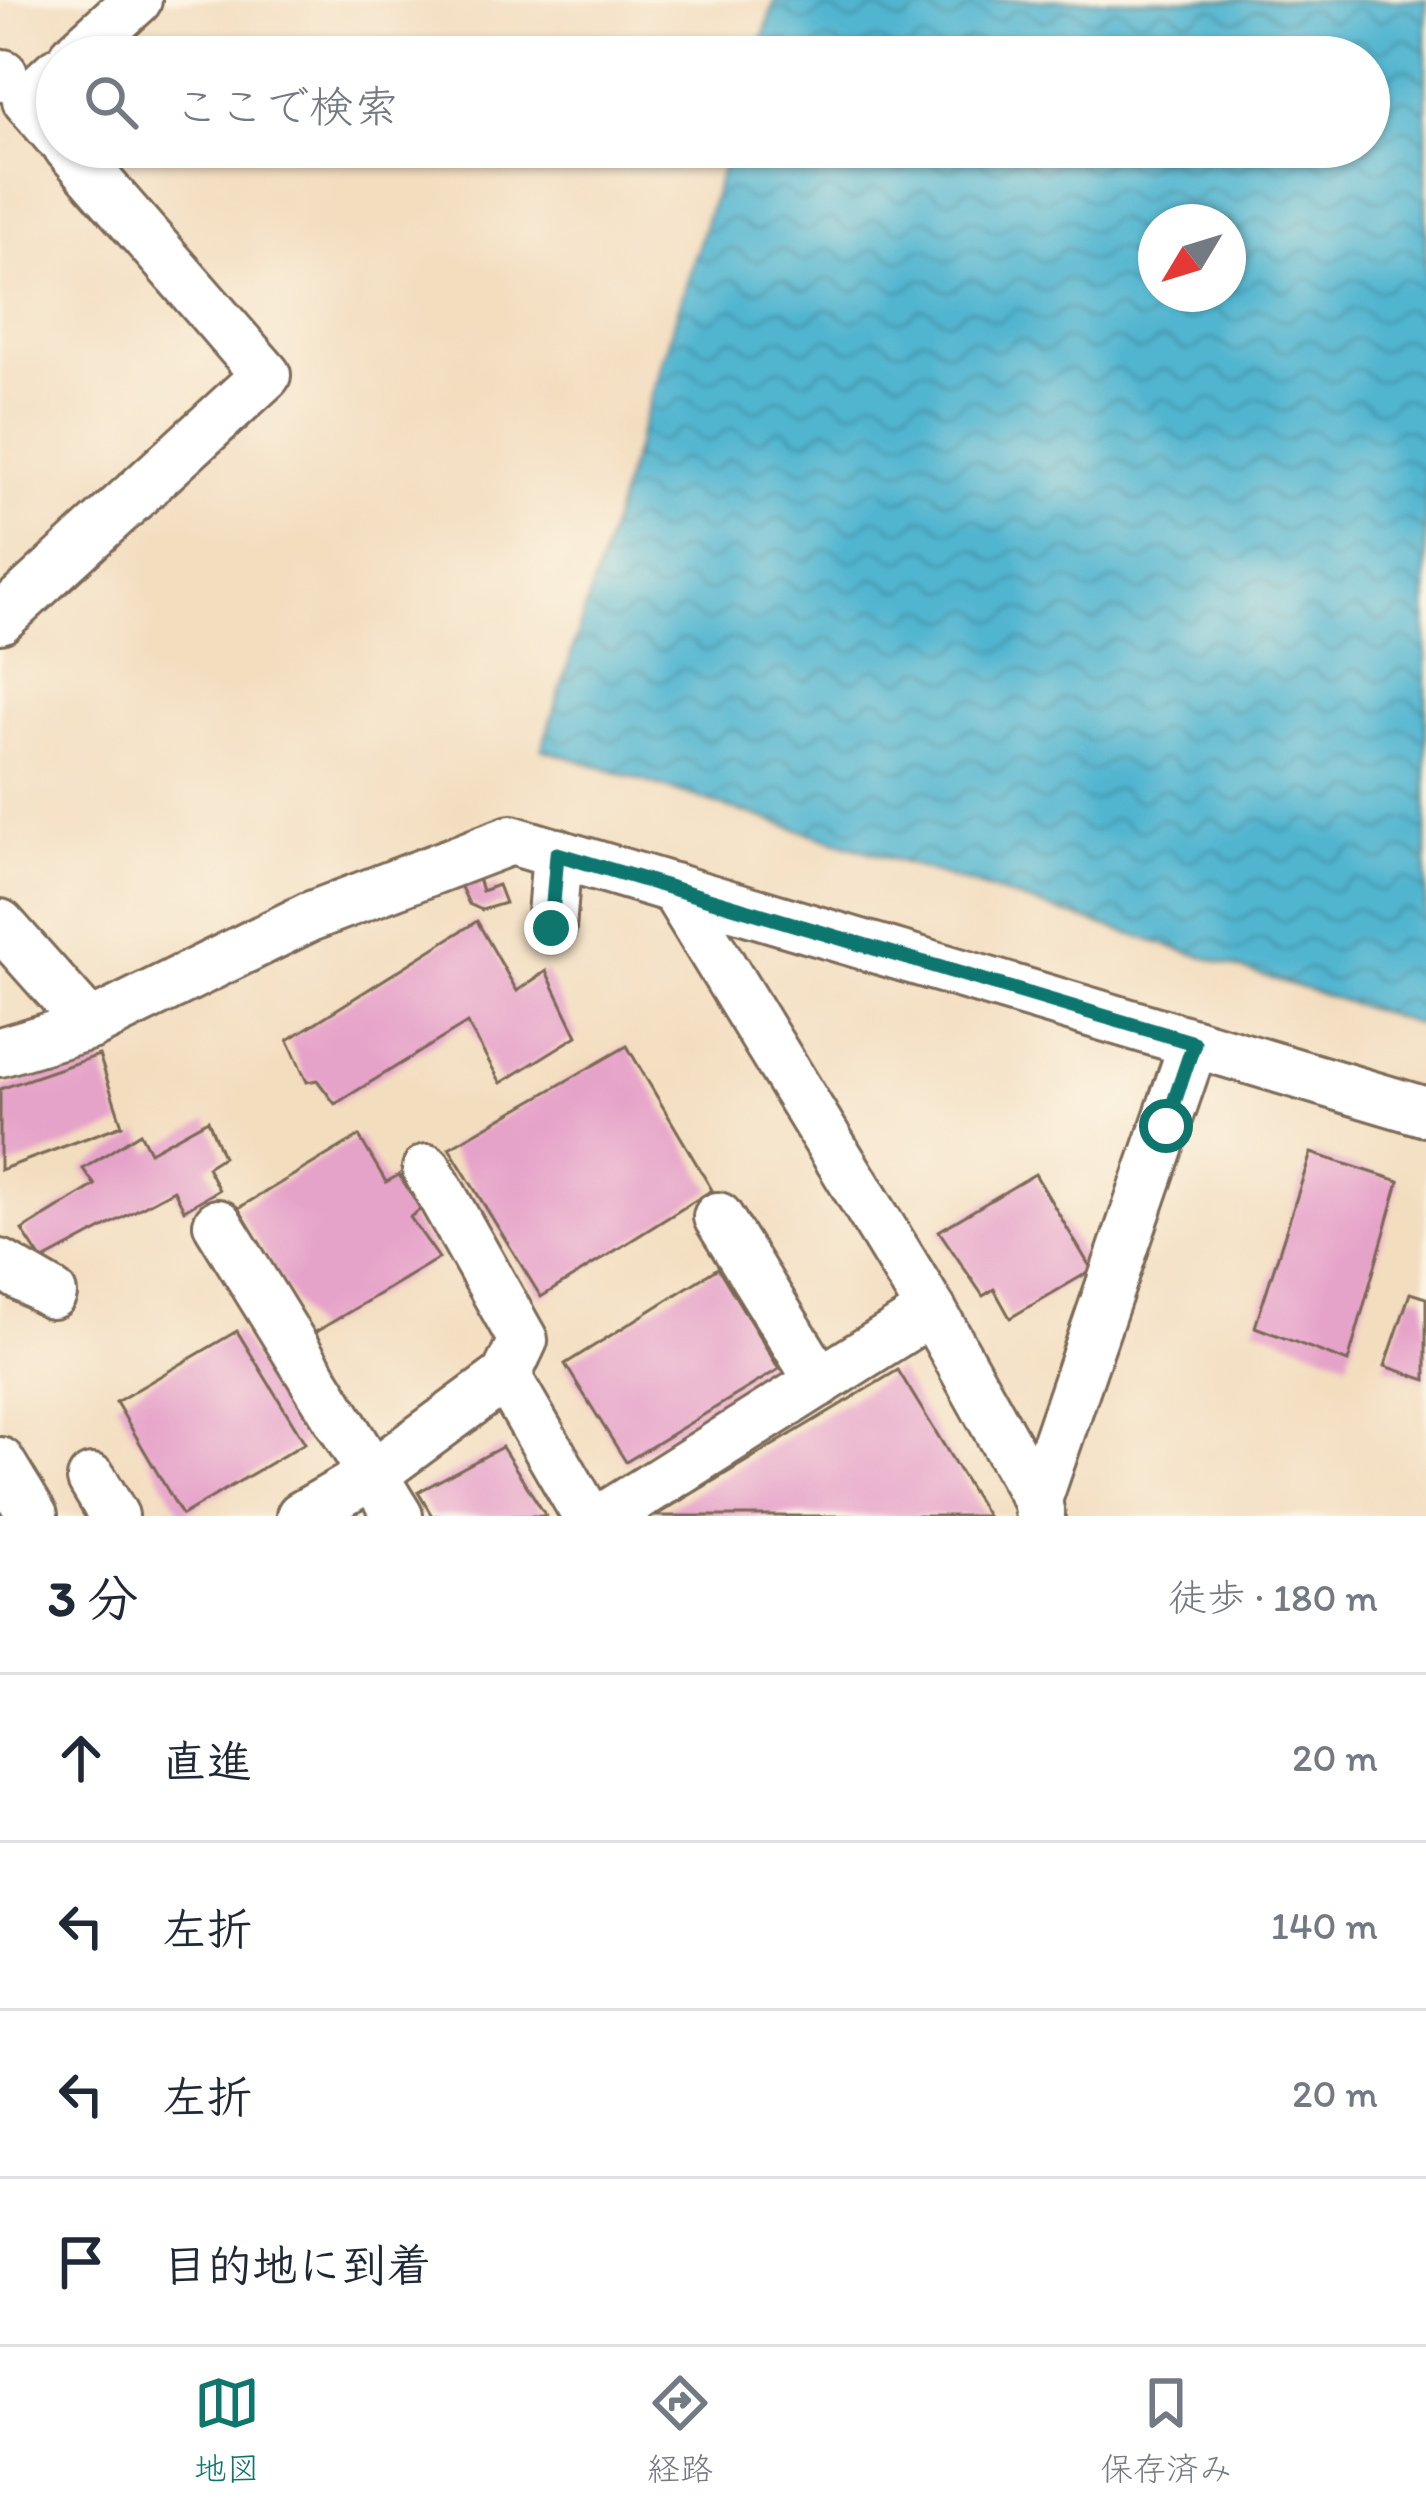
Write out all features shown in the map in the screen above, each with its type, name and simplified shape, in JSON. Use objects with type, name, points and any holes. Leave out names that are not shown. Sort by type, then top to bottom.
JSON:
[{"type":"street","points":[[97,36],[137,0]]},
{"type":"street","points":[[4,608],[266,375],[86,168]]},
{"type":"street","points":[[0,1052],[90,1024],[309,917],[511,840],[1426,1112]]},
{"type":"street","points":[[551,928],[557,854]]},
{"type":"street","points":[[674,888],[932,1312],[1039,1508]]},
{"type":"street","points":[[0,924],[90,1024]]},
{"type":"street","points":[[1039,1508],[1194,1043]]},
{"type":"street","points":[[301,1516],[372,1474],[506,1376],[523,1340],[427,1169]]},
{"type":"street","points":[[718,1217],[820,1382]]},
{"type":"street","points":[[218,1224],[398,1516]]},
{"type":"street","points":[[0,1264],[52,1294]]},
{"type":"street","points":[[606,1516],[932,1312]]},
{"type":"street","points":[[506,1376],[587,1516]]},
{"type":"street","points":[[0,1462],[33,1516]]},
{"type":"water","points":[[775,0],[1426,0],[1426,1027],[542,749],[722,168],[1390,168],[1390,36],[764,36]]},
{"type":"building","points":[[478,878],[482,891],[498,885],[505,903],[482,910],[469,904],[458,881]]},
{"type":"building","points":[[477,921],[517,991],[546,971],[577,1036],[501,1083],[467,1023],[335,1104],[317,1080],[307,1082],[288,1040]]},
{"type":"building","points":[[627,1046],[712,1190],[541,1297],[449,1148]]},
{"type":"building","points":[[99,1055],[122,1125],[0,1170],[0,1089]]},
{"type":"building","points":[[208,1120],[223,1157],[207,1167],[219,1190],[184,1210],[174,1190],[42,1261],[22,1230],[95,1185],[83,1169],[140,1133],[150,1152]]},
{"type":"building","points":[[359,1136],[386,1182],[399,1175],[421,1209],[410,1217],[439,1258],[314,1333],[237,1209]]},
{"type":"building","points":[[1311,1153],[1399,1181],[1348,1362],[1255,1327]]},
{"type":"building","points":[[1035,1174],[1092,1270],[1010,1318],[994,1289],[983,1296],[939,1231]]},
{"type":"building","points":[[718,1268],[779,1369],[626,1462],[565,1364]]},
{"type":"building","points":[[1410,1293],[1426,1298],[1426,1380],[1385,1366]]},
{"type":"building","points":[[237,1331],[305,1443],[182,1515],[116,1402]]},
{"type":"building","points":[[898,1370],[987,1516],[655,1516]]},
{"type":"building","points":[[502,1447],[546,1516],[432,1516],[418,1492]]},
{"type":"route","points":[[551,928],[557,854],[1194,1043],[1166,1126]]}]
